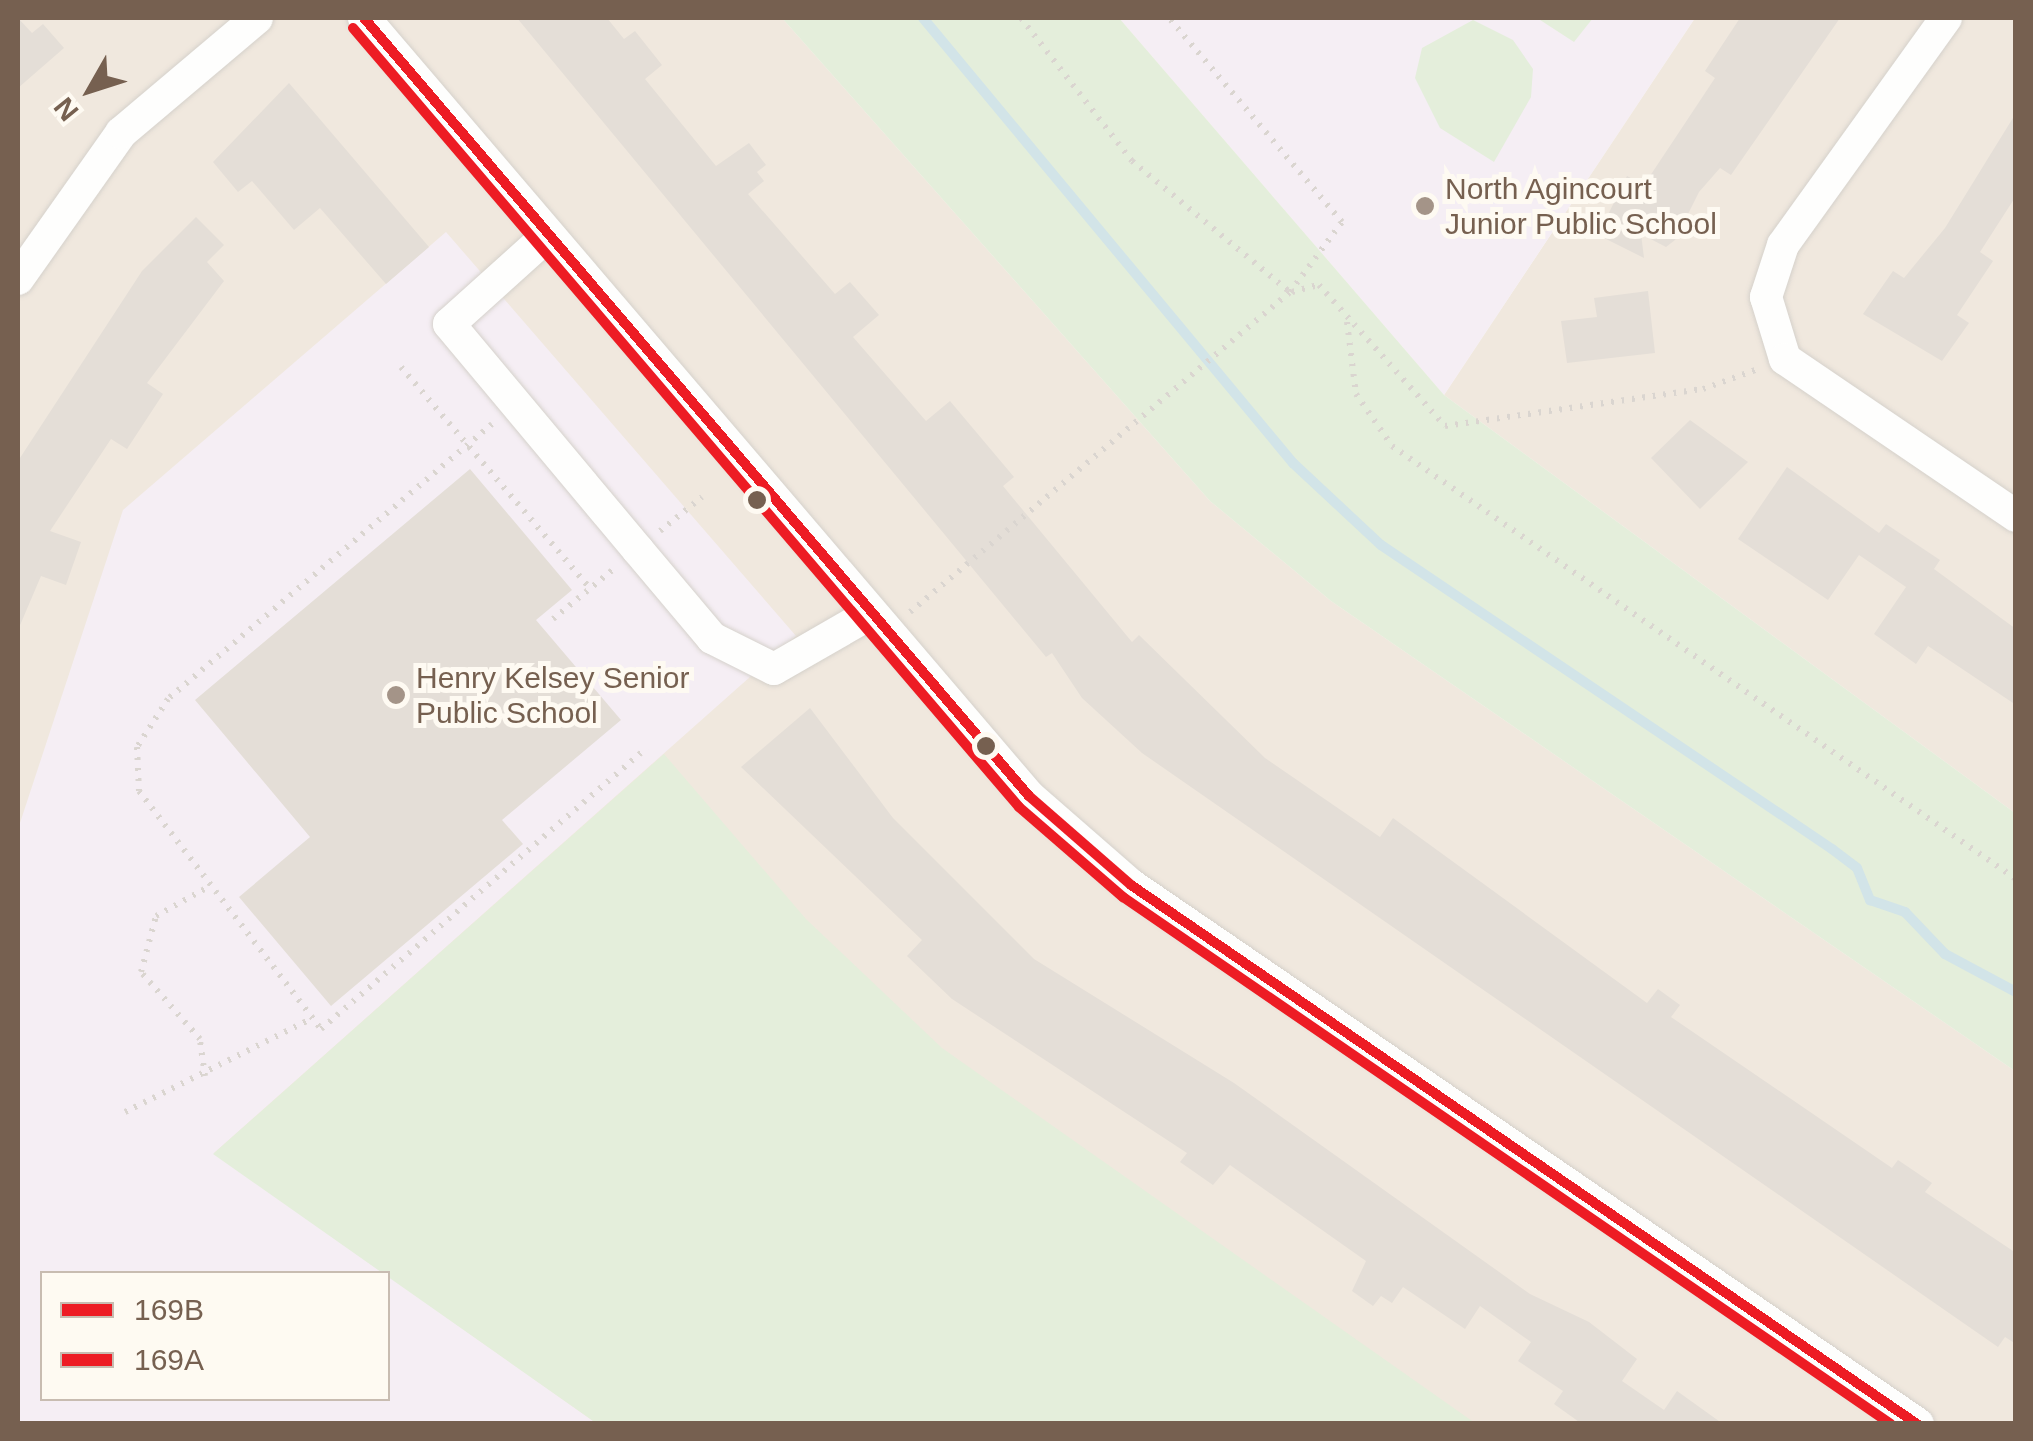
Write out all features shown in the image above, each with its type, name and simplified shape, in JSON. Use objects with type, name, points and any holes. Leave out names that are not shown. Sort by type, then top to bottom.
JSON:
[{"type":"street","points":[[18,275],[121,133],[256,18]]},
{"type":"street","points":[[364,18],[868,615],[1029,796],[1131,885],[1918,1424]]},
{"type":"street","points":[[1946,18],[1783,244],[1766,297],[1785,359],[2016,516]]},
{"type":"street","points":[[548,236],[449,324],[712,638],[774,669],[868,615]]},
{"type":"path","points":[[1021,18],[1132,161],[1290,292]]},
{"type":"path","points":[[910,612],[1290,292],[1342,222],[1170,18]]},
{"type":"path","points":[[1290,292],[1320,285],[1348,322],[1445,426],[1703,389],[1785,359]]},
{"type":"path","points":[[1348,322],[1356,394],[1392,446],[2016,879]]},
{"type":"path","points":[[401,366],[590,588]]},
{"type":"path","points":[[501,417],[168,700],[137,747],[140,791],[208,887],[322,1028],[648,748]]},
{"type":"path","points":[[205,1076],[200,1040],[141,972],[156,916],[208,887]]},
{"type":"path","points":[[125,1112],[205,1076],[313,1018]]},
{"type":"shaded area","points":[[18,18],[782,18],[1210,501],[1331,601],[2015,1071],[2015,1423],[18,1423]]},
{"type":"shaded area","name":"North Agincourt Junior Public School","points":[[1119,18],[1695,18],[1444,395]]},
{"type":"shaded area","points":[[1695,18],[2015,18],[2015,813],[1444,395]]},
{"type":"shaded area","name":"Henry Kelsey Senior Public School","points":[[446,232],[796,636],[214,1153],[380,1271],[40,1271],[40,1401],[390,1401],[390,1277],[596,1423],[18,1424],[18,829],[123,510]]},
{"type":"green space","points":[[782,18],[1119,18],[1444,395],[2015,813],[2015,1071],[1331,601],[1210,501]]},
{"type":"green space","points":[[1537,18],[1593,18],[1574,42]]},
{"type":"green space","points":[[1473,20],[1513,40],[1533,69],[1531,97],[1494,162],[1440,128],[1415,78],[1422,48]]},
{"type":"green space","points":[[664,754],[806,919],[942,1048],[1475,1423],[596,1423],[390,1278],[390,1271],[380,1271],[213,1154]]},
{"type":"building","points":[[18,18],[32,33],[43,24],[64,48],[18,88]]},
{"type":"building","points":[[517,18],[607,18],[624,39],[635,31],[662,65],[645,79],[716,166],[749,143],[766,165],[757,172],[764,181],[748,194],[835,294],[850,282],[879,315],[853,337],[926,421],[950,401],[1014,477],[1003,486],[1132,642],[1139,635],[1265,758],[1380,837],[1393,818],[1647,1003],[1658,989],[1680,1005],[1671,1017],[1892,1168],[1898,1160],[1932,1183],[1925,1192],[2016,1253],[2016,1344],[2005,1337],[1998,1347],[1142,753],[1082,698],[1052,653],[1046,657]]},
{"type":"building","points":[[1740,18],[1840,18],[1731,175],[1720,168],[1699,192],[1675,240],[1666,247],[1641,234],[1644,258],[1598,235],[1627,176],[1644,185],[1715,78],[1705,71]]},
{"type":"building","points":[[289,83],[429,247],[386,284],[320,208],[294,230],[252,181],[238,192],[213,162]]},
{"type":"building","points":[[2016,113],[2016,196],[1980,252],[1993,261],[1957,315],[1969,323],[1942,361],[1863,314],[1893,271],[1904,278],[1945,228]]},
{"type":"building","points":[[196,217],[224,245],[207,262],[224,281],[147,383],[163,394],[127,449],[111,439],[50,531],[81,542],[66,585],[41,576],[18,630],[18,461],[142,271]]},
{"type":"building","points":[[1648,291],[1655,353],[1567,363],[1561,321],[1597,317],[1594,298]]},
{"type":"building","points":[[1690,420],[1748,462],[1700,509],[1651,458]]},
{"type":"building","points":[[1787,467],[1879,533],[1886,524],[1940,560],[1934,569],[2016,629],[2016,705],[1928,646],[1916,664],[1874,634],[1906,587],[1859,555],[1828,600],[1738,539]]},
{"type":"building","name":"Henry Kelsey Senior Public School","points":[[470,469],[572,590],[536,620],[621,720],[502,820],[523,844],[331,1006],[239,897],[310,837],[195,700]]},
{"type":"building","points":[[810,708],[893,818],[1034,959],[1234,1083],[1530,1294],[1589,1322],[1637,1359],[1622,1381],[1664,1410],[1677,1391],[1723,1424],[1582,1424],[1554,1404],[1563,1391],[1518,1361],[1531,1342],[1480,1306],[1465,1329],[1403,1287],[1392,1303],[1381,1296],[1373,1306],[1352,1291],[1366,1261],[1230,1165],[1213,1185],[1180,1162],[1187,1153],[952,999],[907,956],[922,940],[741,767]]},
{"type":"waterway","points":[[923,18],[1293,463],[1381,545],[1832,849],[1857,868],[1870,900],[1905,912],[1945,954],[2016,992]]},
{"type":"transit line","name":"169B","points":[[364,18],[1029,796],[1131,885],[1917,1424]]},
{"type":"transit line","name":"169A","points":[[353,28],[1019,807],[1123,897],[1891,1424]]},
{"type":"place","name":"North Agincourt Junior Public School","points":[[1425,206]]},
{"type":"place","name":"Henry Kelsey Senior Public School","points":[[396,695]]}]
